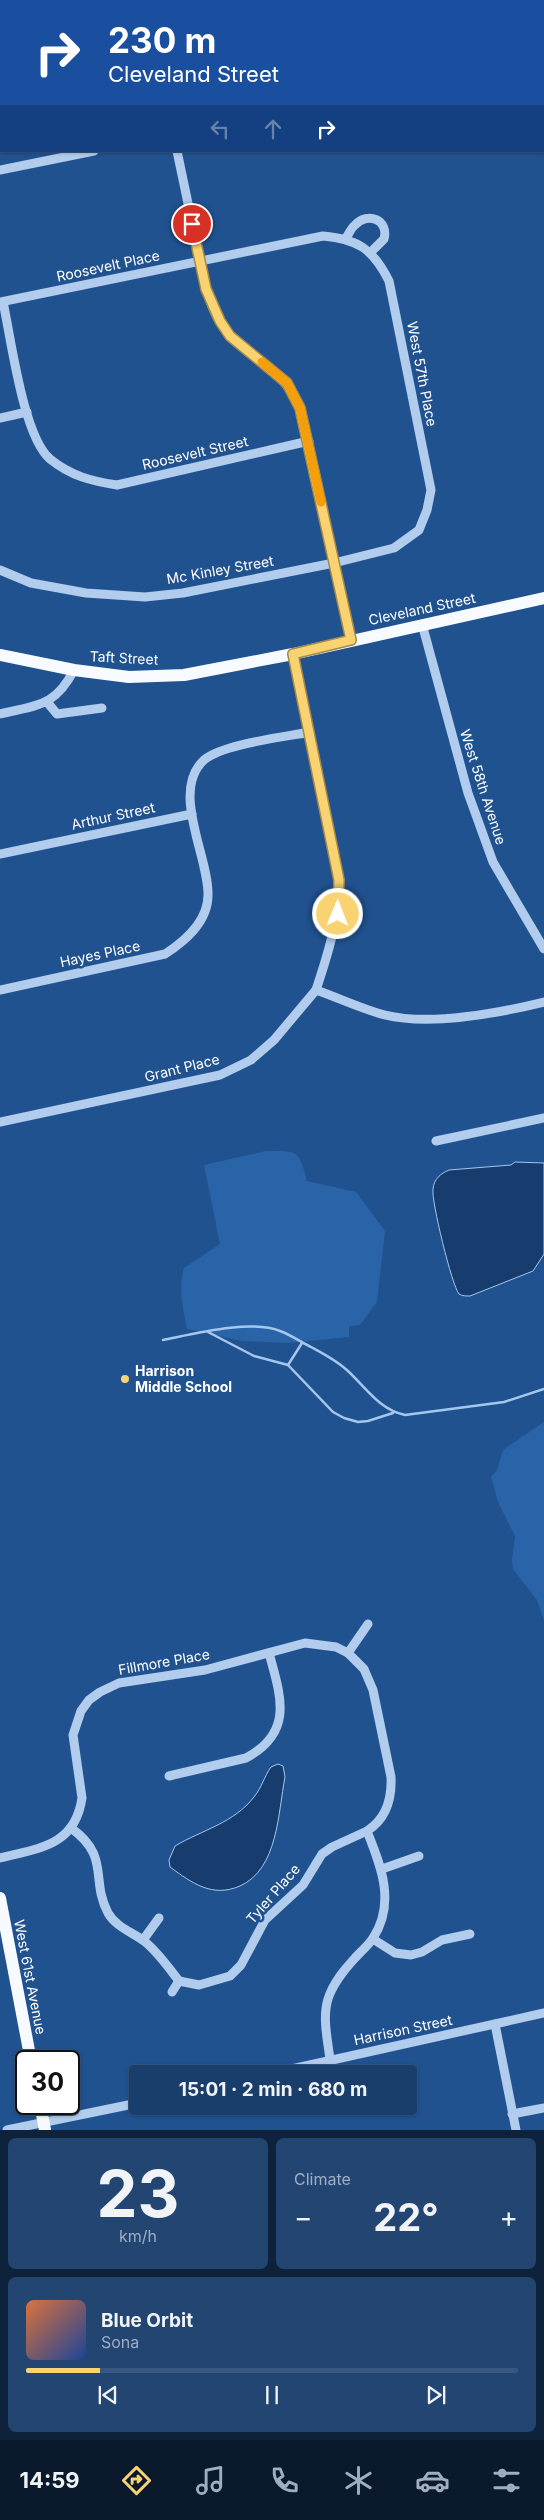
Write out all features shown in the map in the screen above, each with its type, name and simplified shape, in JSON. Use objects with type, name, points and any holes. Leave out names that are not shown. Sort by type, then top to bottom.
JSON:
[{"type":"main road","name":"Cleveland Street","points":[[247,663],[544,598]]},
{"type":"main road","name":"Taft Street","points":[[0,655],[74,670],[129,677],[184,675],[247,663]]},
{"type":"main road","name":"West 61st Avenue","points":[[0,1898],[29,2050]]},
{"type":"street","points":[[0,170],[89,152]]},
{"type":"street","points":[[177,152],[206,289],[220,321],[230,336],[287,383],[300,408],[309,441],[351,640]]},
{"type":"street","points":[[346,238],[355,224],[360,221],[371,218],[380,221],[385,228],[384,239],[368,252]]},
{"type":"street","name":"Roosevelt Place","points":[[2,302],[323,236],[346,238],[368,252]]},
{"type":"street","name":"West 57th Place","points":[[368,252],[379,261],[389,281],[431,490],[427,510]]},
{"type":"street","points":[[0,418],[27,412],[2,302]]},
{"type":"street","name":"Roosevelt Street","points":[[27,412],[35,437],[49,458],[87,480],[118,485],[309,441]]},
{"type":"street","name":"Mc Kinley Street","points":[[0,570],[31,583],[86,593],[145,597],[184,593],[334,563],[394,548],[419,530],[427,510]]},
{"type":"street","name":"West 58th Avenue","points":[[422,624],[468,793],[493,862],[544,949]]},
{"type":"street","points":[[293,654],[339,880],[338,914],[316,990],[385,1015],[427,1020],[524,1007],[544,1002]]},
{"type":"street","points":[[0,714],[47,702],[64,689],[74,670]]},
{"type":"street","points":[[47,702],[57,714],[102,708]]},
{"type":"street","points":[[192,814],[190,792],[194,773],[205,759],[226,749],[310,732]]},
{"type":"street","name":"Arthur Street","points":[[0,854],[192,814]]},
{"type":"street","name":"Hayes Place","points":[[0,990],[165,954],[184,942],[203,917],[208,896],[192,814]]},
{"type":"street","name":"Grant Place","points":[[0,1122],[220,1075],[251,1060],[274,1040],[316,990]]},
{"type":"street","points":[[436,1141],[544,1118]]},
{"type":"street","points":[[330,2060],[326,2015],[327,2000],[333,1986],[343,1972],[373,1939],[384,1908],[386,1890],[382,1868],[367,1831],[381,1819],[385,1811],[392,1790],[391,1777],[369,1676],[348,1653],[368,1624]]},
{"type":"street","name":"Fillmore Place","points":[[72,1828],[81,1807],[82,1798],[73,1735],[79,1716],[89,1700],[119,1683],[205,1670],[305,1643],[327,1644],[348,1653]]},
{"type":"street","points":[[169,1776],[246,1758],[257,1753],[273,1736],[277,1729],[282,1707],[269,1654]]},
{"type":"street","points":[[0,1858],[55,1843],[72,1828],[85,1838],[94,1852],[108,1913],[119,1925],[143,1940],[179,1981],[172,1992]]},
{"type":"street","name":"Tyler Place","points":[[179,1981],[199,1985],[230,1976],[241,1965],[265,1920],[303,1885],[322,1854],[332,1847],[367,1831]]},
{"type":"street","points":[[382,1868],[419,1856]]},
{"type":"street","points":[[143,1940],[159,1918]]},
{"type":"street","points":[[373,1939],[394,1953],[411,1955],[422,1952],[442,1940],[470,1934]]},
{"type":"street","name":"Harrison Street","points":[[308,2065],[544,2013]]},
{"type":"street","points":[[495,2024],[516,2130]]},
{"type":"street","points":[[7,2130],[44,2126],[129,2105]]},
{"type":"street","points":[[512,2114],[544,2108]]},
{"type":"shaded area","points":[[266,1151],[285,1151],[296,1154],[302,1163],[307,1181],[356,1192],[385,1231],[377,1302],[360,1325],[349,1326],[349,1337],[288,1343],[242,1341],[187,1329],[181,1291],[184,1268],[220,1244],[204,1165]]},
{"type":"shaded area","points":[[515,1162],[544,1163],[544,1254],[533,1271],[470,1296],[460,1295],[447,1260],[439,1225],[433,1196],[435,1182],[440,1175],[449,1170],[511,1165]]},
{"type":"shaded area","points":[[544,1422],[544,1620],[537,1600],[513,1569],[512,1560],[515,1536],[498,1502],[491,1477],[497,1470],[503,1450]]},
{"type":"shaded area","points":[[278,1764],[283,1766],[285,1777],[278,1823],[269,1854],[253,1878],[240,1886],[230,1889],[211,1889],[194,1883],[170,1867],[169,1860],[175,1846],[227,1820],[246,1806],[259,1790],[271,1767]]},
{"type":"waterway","points":[[163,1340],[206,1331],[239,1327],[254,1326],[280,1331],[336,1361],[381,1404],[388,1409],[405,1415],[504,1402],[544,1389]]},
{"type":"waterway","points":[[208,1332],[254,1356],[288,1365],[333,1412],[344,1418],[358,1422],[368,1421],[393,1413]]},
{"type":"waterway","points":[[288,1365],[302,1343]]},
{"type":"slow traffic","points":[[262,362],[287,383],[296,397],[305,422],[321,502]]},
{"type":"place","name":"Harrison Middle School","points":[[125,1379]]},
{"type":"route","points":[[192,224],[211,306],[230,336],[287,383],[296,397],[305,422],[351,640],[293,654],[339,880],[338,914]]}]
